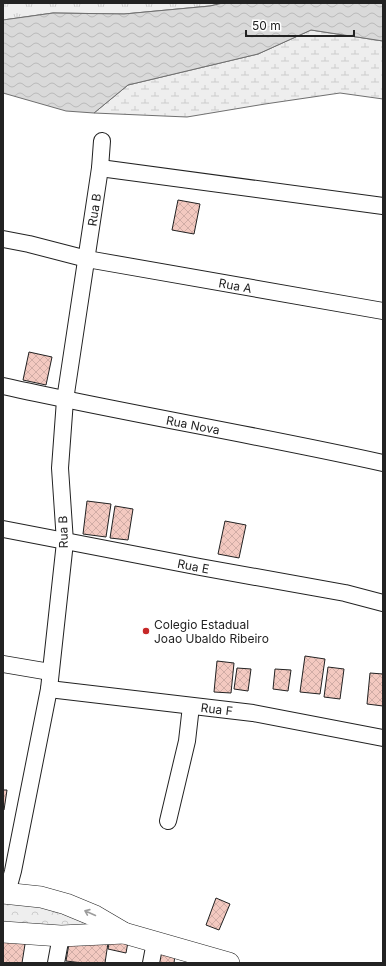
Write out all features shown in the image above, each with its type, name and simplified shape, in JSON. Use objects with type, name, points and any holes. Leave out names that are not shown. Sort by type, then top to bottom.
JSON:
[{"type":"main road","points":[[5,893],[41,897],[66,904],[95,916],[124,933],[229,963]]},
{"type":"main road","points":[[3,932],[61,936],[124,933]]},
{"type":"street","name":"Rua B","points":[[5,893],[8,870],[48,690],[65,542],[60,468],[65,400],[100,168],[102,141]]},
{"type":"street","points":[[100,168],[383,206]]},
{"type":"street","name":"Rua A","points":[[3,239],[87,259],[383,311]]},
{"type":"street","name":"Rua Nova","points":[[3,386],[65,400],[308,446],[383,463]]},
{"type":"street","name":"Rua E","points":[[3,529],[65,542],[346,593],[383,603]]},
{"type":"street","points":[[3,664],[50,672]]},
{"type":"street","name":"Rua F","points":[[48,690],[253,713],[383,738]]},
{"type":"street","points":[[168,821],[187,741],[191,706]]},
{"type":"street","points":[[56,963],[61,936]]},
{"type":"street","points":[[151,963],[155,942]]},
{"type":"green space","points":[[3,3],[223,3],[210,6],[124,14],[53,13],[3,20]]},
{"type":"green space","points":[[311,30],[383,41],[383,99],[340,93],[187,117],[94,113],[128,85],[258,54]]},
{"type":"green space","points":[[3,887],[115,932],[3,925]]},
{"type":"water","points":[[223,3],[383,3],[383,41],[311,30],[258,54],[128,85],[94,113],[66,111],[3,93],[3,20],[53,13],[124,14],[210,6]]},
{"type":"building","points":[[178,200],[200,204],[194,234],[172,230]]},
{"type":"building","points":[[29,352],[52,357],[46,385],[23,380]]},
{"type":"building","points":[[87,501],[111,504],[106,537],[83,534]]},
{"type":"building","points":[[115,506],[133,509],[128,540],[110,538]]},
{"type":"building","points":[[225,521],[246,525],[239,558],[218,554]]},
{"type":"building","points":[[305,656],[325,659],[320,694],[300,692]]},
{"type":"building","points":[[217,661],[234,663],[231,693],[214,692]]},
{"type":"building","points":[[328,667],[344,669],[340,699],[324,697]]},
{"type":"building","points":[[237,668],[251,669],[248,691],[234,689]]},
{"type":"building","points":[[275,669],[291,670],[288,691],[273,689]]},
{"type":"building","points":[[370,673],[383,674],[383,706],[367,704]]},
{"type":"building","points":[[3,790],[7,790],[4,810],[3,809]]},
{"type":"building","points":[[216,898],[230,904],[219,930],[206,925]]},
{"type":"building","points":[[3,934],[26,938],[22,963],[3,963]]},
{"type":"building","points":[[70,938],[108,943],[105,963],[66,961]]},
{"type":"building","points":[[110,938],[128,942],[126,953],[108,949]]},
{"type":"building","points":[[160,953],[175,955],[174,963],[158,963]]},
{"type":"place","name":"Colegio Estadual Joao Ubaldo Ribeiro","points":[[146,631]]}]
